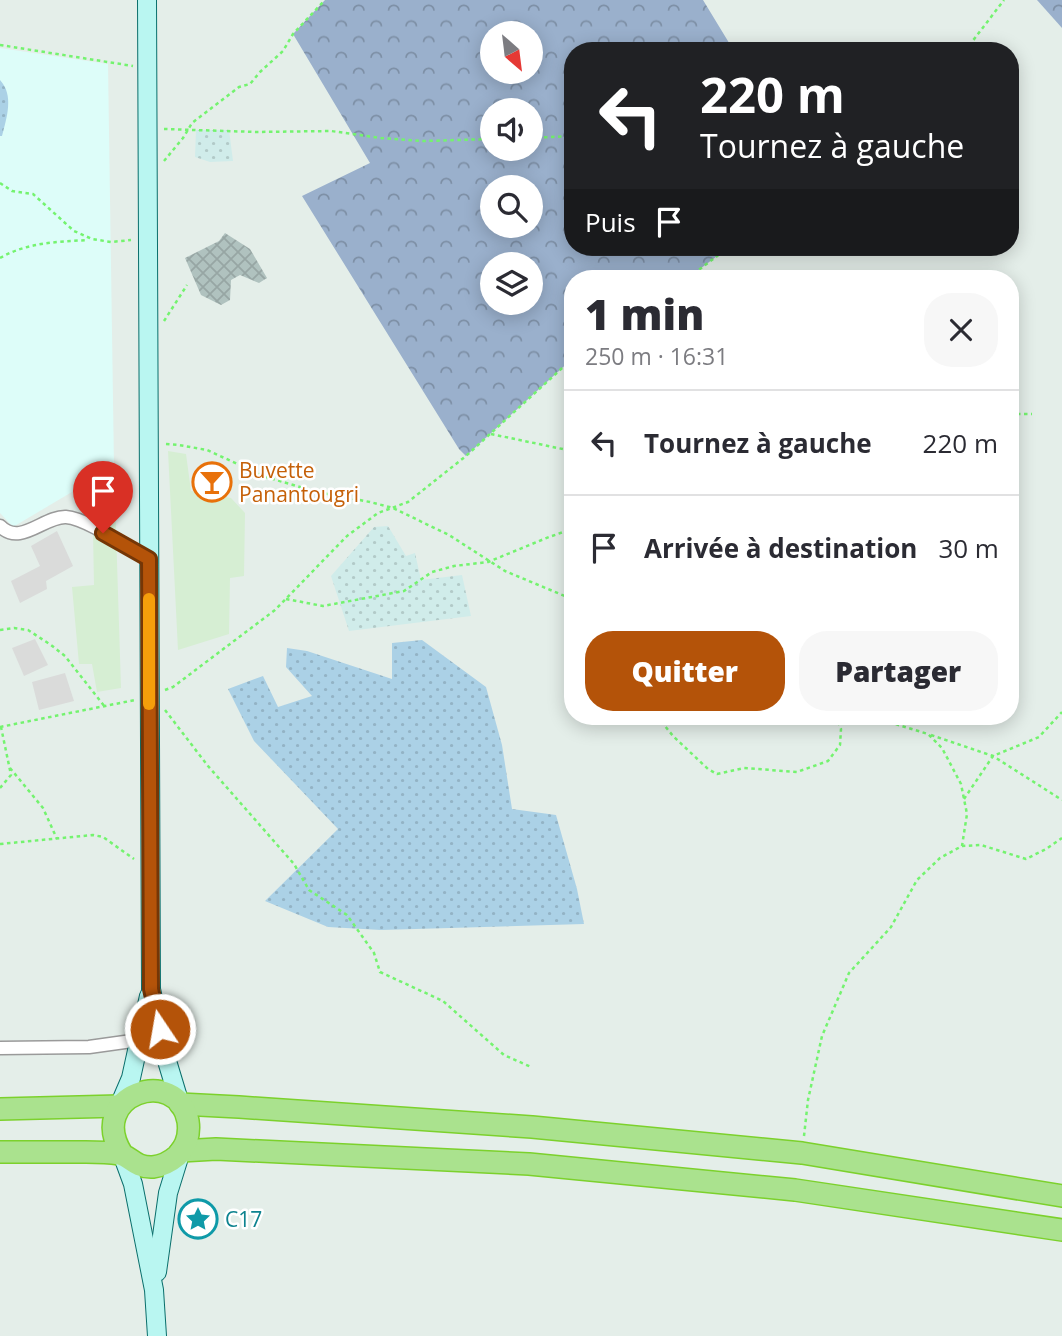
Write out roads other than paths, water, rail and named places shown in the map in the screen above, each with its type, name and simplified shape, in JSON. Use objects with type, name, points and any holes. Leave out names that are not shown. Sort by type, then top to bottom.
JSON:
[{"type":"highway","points":[[149,1090],[172,1096],[180,1104],[187,1115],[189,1128],[187,1140],[173,1159],[163,1165],[141,1166],[122,1154],[112,1131],[119,1106],[128,1098],[149,1090]]},
{"type":"highway","points":[[180,1104],[532,1127],[803,1153],[1062,1196]]},
{"type":"highway","points":[[0,1109],[119,1106]]},
{"type":"highway","points":[[181,1151],[216,1149],[528,1164],[795,1190],[1062,1230]]},
{"type":"highway","points":[[0,1152],[122,1154]]},
{"type":"street","points":[[147,0],[151,989],[164,1051],[180,1104]]},
{"type":"street","points":[[0,526],[13,534],[55,519],[79,519],[149,559]]},
{"type":"street","points":[[119,1106],[131,1078],[151,989]]},
{"type":"street","points":[[0,1048],[89,1047],[139,1040]]},
{"type":"street","points":[[155,1290],[168,1193],[181,1151]]},
{"type":"street","points":[[122,1154],[133,1184],[155,1290],[157,1336]]},
{"type":"place","name":"Buvette Panantougri","points":[[212,482]]},
{"type":"place","name":"C17","points":[[198,1219]]}]
